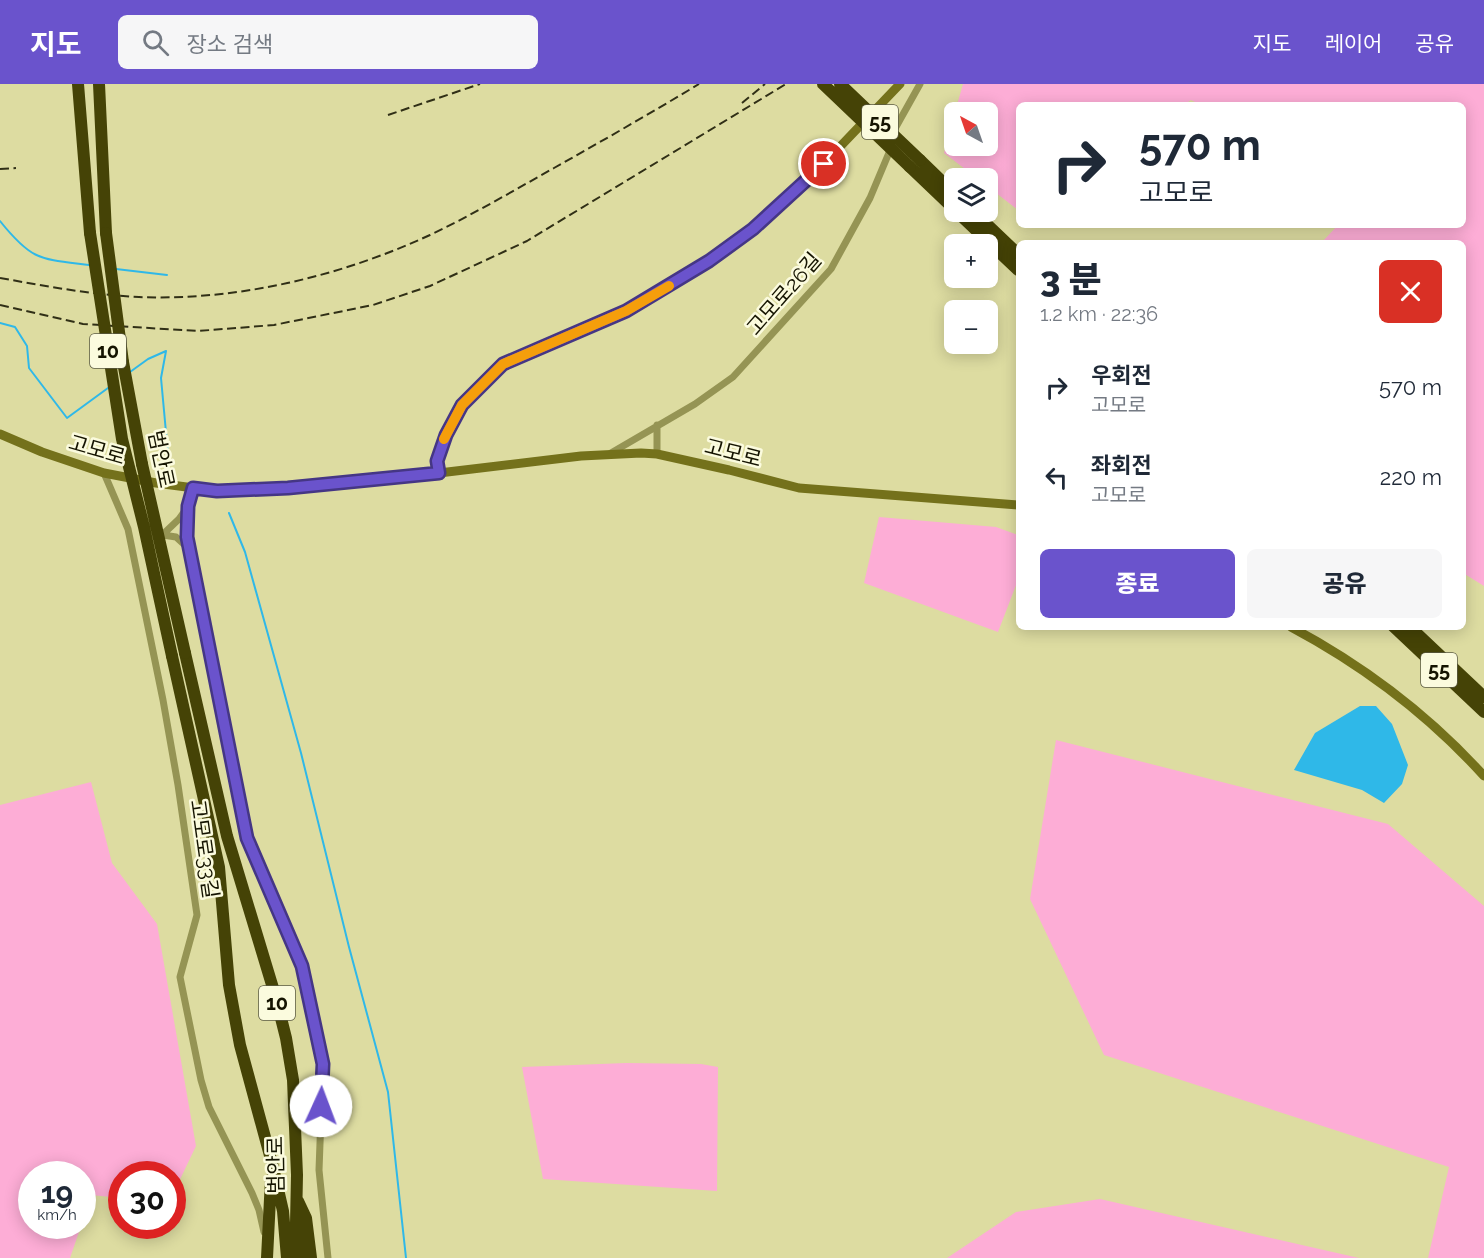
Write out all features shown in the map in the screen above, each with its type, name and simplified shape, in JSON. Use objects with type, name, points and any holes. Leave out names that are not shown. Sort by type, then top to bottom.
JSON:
[{"type":"highway","name":"범안로","points":[[78,84],[90,233],[123,439],[219,867],[230,985],[240,1045],[283,1211],[287,1258]]},
{"type":"highway","name":"범안로","points":[[99,84],[106,233],[123,362],[140,455],[227,836],[286,1038],[293,1080],[296,1223],[300,1258]]},
{"type":"highway","name":"55","points":[[823,84],[915,164],[944,186]]},
{"type":"highway","name":"55","points":[[840,84],[944,197]]},
{"type":"highway","name":"55","points":[[968,222],[1016,268]]},
{"type":"highway","points":[[984,222],[1016,252]]},
{"type":"highway","name":"55","points":[[1397,630],[1484,712]]},
{"type":"highway","name":"55","points":[[1413,630],[1484,697]]},
{"type":"highway","points":[[267,1258],[272,1163]]},
{"type":"highway","points":[[297,1198],[306,1218],[311,1258]]},
{"type":"main road","points":[[439,473],[437,461],[446,435],[462,405],[503,364],[626,311],[709,261],[753,229],[812,176],[900,84]]},
{"type":"main road","name":"고모로","points":[[0,434],[42,452],[104,472],[156,483],[217,491],[288,488],[611,453],[657,454],[799,488],[1016,505]]},
{"type":"main road","points":[[1297,630],[1327,646],[1392,690],[1443,733],[1484,776]]},
{"type":"street","name":"고모로26길","points":[[611,453],[695,404],[733,376],[831,269],[870,198],[892,149],[890,139],[920,84]]},
{"type":"street","points":[[657,425],[657,454]]},
{"type":"street","name":"고모로33길","points":[[104,472],[126,523],[165,711],[197,915],[180,977],[201,1080],[208,1107],[259,1210],[267,1258]]},
{"type":"street","points":[[193,488],[188,506],[189,550],[247,838],[302,966],[323,1064],[319,1170],[328,1258]]},
{"type":"street","points":[[136,567],[188,506]]},
{"type":"street","points":[[163,535],[176,537],[189,550]]},
{"type":"shaded area","points":[[963,84],[1484,84],[1484,586],[1466,575],[1466,240],[1324,240],[1335,228],[1466,228],[1466,102],[1195,102],[1191,100],[1188,102],[1016,102],[1016,208],[998,195],[998,168],[964,168],[948,156],[998,156],[998,102],[958,102]]},
{"type":"shaded area","points":[[879,517],[996,527],[1016,534],[1016,585],[998,632],[864,583]]},
{"type":"shaded area","points":[[1056,740],[1388,824],[1484,906],[1484,1258],[1428,1258],[1449,1167],[1104,1055],[1030,899]]},
{"type":"shaded area","points":[[91,782],[112,863],[157,924],[196,1146],[186,1167],[186,1161],[108,1161],[108,1197],[96,1196],[96,1161],[18,1161],[18,1239],[77,1239],[70,1258],[0,1258],[0,805]]},
{"type":"shaded area","points":[[626,1063],[701,1064],[718,1067],[717,1191],[543,1179],[522,1067]]},
{"type":"shaded area","points":[[1100,1199],[1359,1258],[947,1258],[1016,1212]]},
{"type":"water","points":[[1360,706],[1376,706],[1392,724],[1408,765],[1402,784],[1384,803],[1362,790],[1294,770],[1315,733]]},
{"type":"waterway","points":[[0,221],[21,244],[38,256],[89,265]]},
{"type":"waterway","points":[[116,269],[167,275]]},
{"type":"waterway","points":[[0,323],[15,327],[27,346],[29,368],[67,418],[108,388]]},
{"type":"waterway","points":[[166,351],[161,378],[169,465]]},
{"type":"waterway","points":[[130,372],[148,359],[166,351]]},
{"type":"waterway","points":[[229,513],[245,552],[301,753],[388,1092],[406,1258]]},
{"type":"railway","points":[[388,115],[480,84]]},
{"type":"railway","points":[[0,278],[104,294],[176,297],[251,290],[325,274],[396,250],[446,227],[572,158],[699,84]]},
{"type":"railway","points":[[742,103],[765,84]]},
{"type":"railway","points":[[0,305],[83,324],[198,331],[274,325],[373,305],[430,286],[527,241],[786,84]]},
{"type":"railway","points":[[0,169],[16,168]]},
{"type":"slow traffic","points":[[444,439],[462,405],[503,364],[626,311],[669,286]]},
{"type":"route","points":[[321,1106],[323,1064],[302,966],[247,838],[187,537],[188,506],[193,488],[217,491],[288,488],[439,473],[437,461],[446,435],[462,405],[503,364],[626,311],[709,261],[753,229],[824,164]]}]
